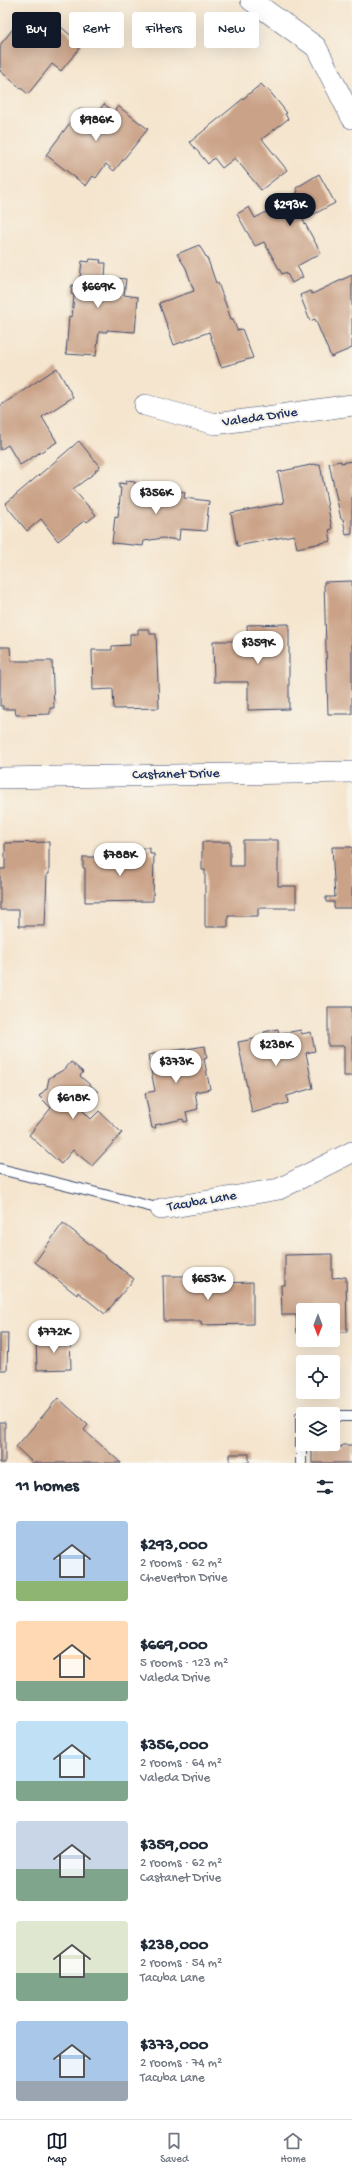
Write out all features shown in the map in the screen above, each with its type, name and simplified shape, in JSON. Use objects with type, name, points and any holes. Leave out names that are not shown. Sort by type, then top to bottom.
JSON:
[{"type":"street","points":[[251,0],[316,47],[352,118]]},
{"type":"street","name":"Valeda Drive","points":[[145,405],[215,424],[352,405]]},
{"type":"street","name":"Castanet Drive","points":[[0,778],[352,772]]},
{"type":"street","name":"Tacuba Lane","points":[[161,1209],[279,1189],[352,1152]]},
{"type":"lane","name":"Tacuba Lane","points":[[0,1169],[161,1209]]},
{"type":"lane","points":[[340,1416],[352,1416]]},
{"type":"lane","points":[[301,1451],[301,1463]]},
{"type":"building","points":[[61,27],[69,34],[69,48],[80,48],[61,71],[52,64],[28,94],[0,71],[2,68],[0,67],[0,45],[12,30],[12,48],[61,48]]},
{"type":"building","points":[[261,84],[266,89],[267,88],[287,113],[285,114],[288,119],[262,139],[287,170],[261,190],[235,158],[222,168],[214,158],[208,164],[190,142]]},
{"type":"building","points":[[104,104],[114,112],[118,106],[148,129],[114,171],[106,164],[96,178],[93,176],[86,186],[46,155],[81,108],[93,118]]},
{"type":"building","points":[[319,174],[335,203],[303,220],[321,253],[297,266],[303,277],[292,283],[286,272],[282,274],[264,242],[255,246],[237,214],[249,207],[255,218],[287,201],[285,199],[298,192],[296,188]]},
{"type":"building","points":[[199,245],[208,260],[216,283],[218,283],[231,319],[233,319],[237,330],[242,329],[253,358],[221,367],[209,332],[174,345],[159,303],[194,291],[186,268],[177,254]]},
{"type":"building","points":[[90,259],[101,260],[100,263],[106,263],[105,277],[126,279],[124,295],[138,297],[135,332],[107,330],[107,332],[99,332],[96,356],[66,354],[69,316],[72,317],[74,295],[71,294],[72,285],[79,286],[82,261],[89,262]]},
{"type":"building","points":[[352,275],[352,348],[331,357],[315,319],[310,321],[300,295],[310,291],[312,294]]},
{"type":"building","points":[[57,368],[73,397],[42,417],[57,442],[20,465],[8,445],[0,450],[0,406]]},
{"type":"building","points":[[79,441],[100,467],[95,471],[96,472],[73,489],[96,515],[87,522],[85,520],[58,541],[41,519],[27,531],[5,504]]},
{"type":"building","points":[[341,461],[341,463],[352,461],[352,534],[346,535],[329,463]]},
{"type":"building","points":[[320,464],[332,529],[329,530],[331,541],[297,548],[294,535],[237,546],[231,513],[284,503],[278,472]]},
{"type":"building","points":[[126,481],[135,482],[135,485],[149,484],[148,487],[156,487],[155,489],[185,492],[184,498],[209,501],[206,531],[180,529],[179,540],[163,538],[144,541],[143,546],[112,543],[115,516],[118,517],[121,488],[119,488],[119,483],[126,484]]},
{"type":"building","points":[[352,581],[352,714],[328,714],[324,582]]},
{"type":"building","points":[[289,624],[289,709],[248,710],[248,682],[214,682],[213,641],[248,641],[247,625]]},
{"type":"building","points":[[138,629],[149,629],[150,634],[156,634],[159,708],[114,709],[113,689],[93,690],[92,650],[112,650],[112,646],[130,645],[130,634],[138,634]]},
{"type":"building","points":[[0,647],[10,647],[11,661],[52,661],[54,708],[50,708],[50,714],[16,715],[15,709],[3,709],[3,706],[0,706]]},
{"type":"building","points":[[243,840],[278,840],[278,886],[296,886],[296,908],[258,908],[258,916],[228,916],[228,927],[205,927],[205,870],[202,870],[202,842],[230,842],[230,866],[243,866]]},
{"type":"building","points":[[49,842],[49,874],[47,874],[45,926],[19,926],[19,910],[0,910],[0,869],[5,869],[5,843]]},
{"type":"building","points":[[332,847],[352,847],[352,908],[334,908],[334,902],[326,902],[326,897],[335,897]]},
{"type":"building","points":[[150,848],[150,854],[154,854],[153,901],[85,902],[85,868],[83,868],[83,857],[104,857],[104,855],[115,854],[115,849]]},
{"type":"building","points":[[328,1007],[352,1007],[352,1076],[344,1076],[344,1046],[328,1046]]},
{"type":"building","points":[[278,1029],[279,1034],[301,1030],[302,1034],[311,1032],[315,1051],[306,1053],[313,1088],[287,1096],[288,1103],[252,1113],[238,1042],[265,1037],[264,1032]]},
{"type":"building","points":[[205,1046],[207,1058],[204,1059],[210,1089],[195,1092],[198,1109],[186,1112],[188,1121],[184,1122],[183,1119],[155,1125],[156,1128],[152,1128],[145,1093],[155,1091],[148,1055]]},
{"type":"building","points":[[71,1062],[83,1072],[80,1076],[98,1092],[82,1110],[91,1119],[99,1111],[122,1133],[92,1166],[73,1150],[61,1164],[29,1135],[51,1108],[39,1096],[47,1088],[49,1078],[65,1069]]},
{"type":"building","points":[[63,1223],[134,1279],[105,1314],[78,1292],[77,1295],[35,1262]]},
{"type":"building","points":[[332,1254],[332,1278],[346,1277],[347,1332],[340,1332],[340,1303],[296,1303],[296,1315],[282,1315],[281,1285],[285,1285],[285,1255]]},
{"type":"building","points":[[163,1276],[218,1276],[219,1283],[253,1282],[253,1324],[201,1325],[201,1321],[164,1321]]},
{"type":"building","points":[[0,1333],[8,1333],[7,1370],[0,1370]]},
{"type":"building","points":[[70,1337],[71,1369],[37,1370],[36,1338]]},
{"type":"building","points":[[58,1398],[88,1425],[84,1430],[121,1463],[33,1463],[16,1447]]},
{"type":"building","points":[[0,1422],[5,1422],[5,1463],[0,1463]]},
{"type":"building","points":[[342,1445],[352,1445],[352,1463],[312,1463],[312,1451],[340,1451],[340,1447],[342,1447]]},
{"type":"building","points":[[230,1454],[249,1454],[249,1463],[230,1463]]}]
